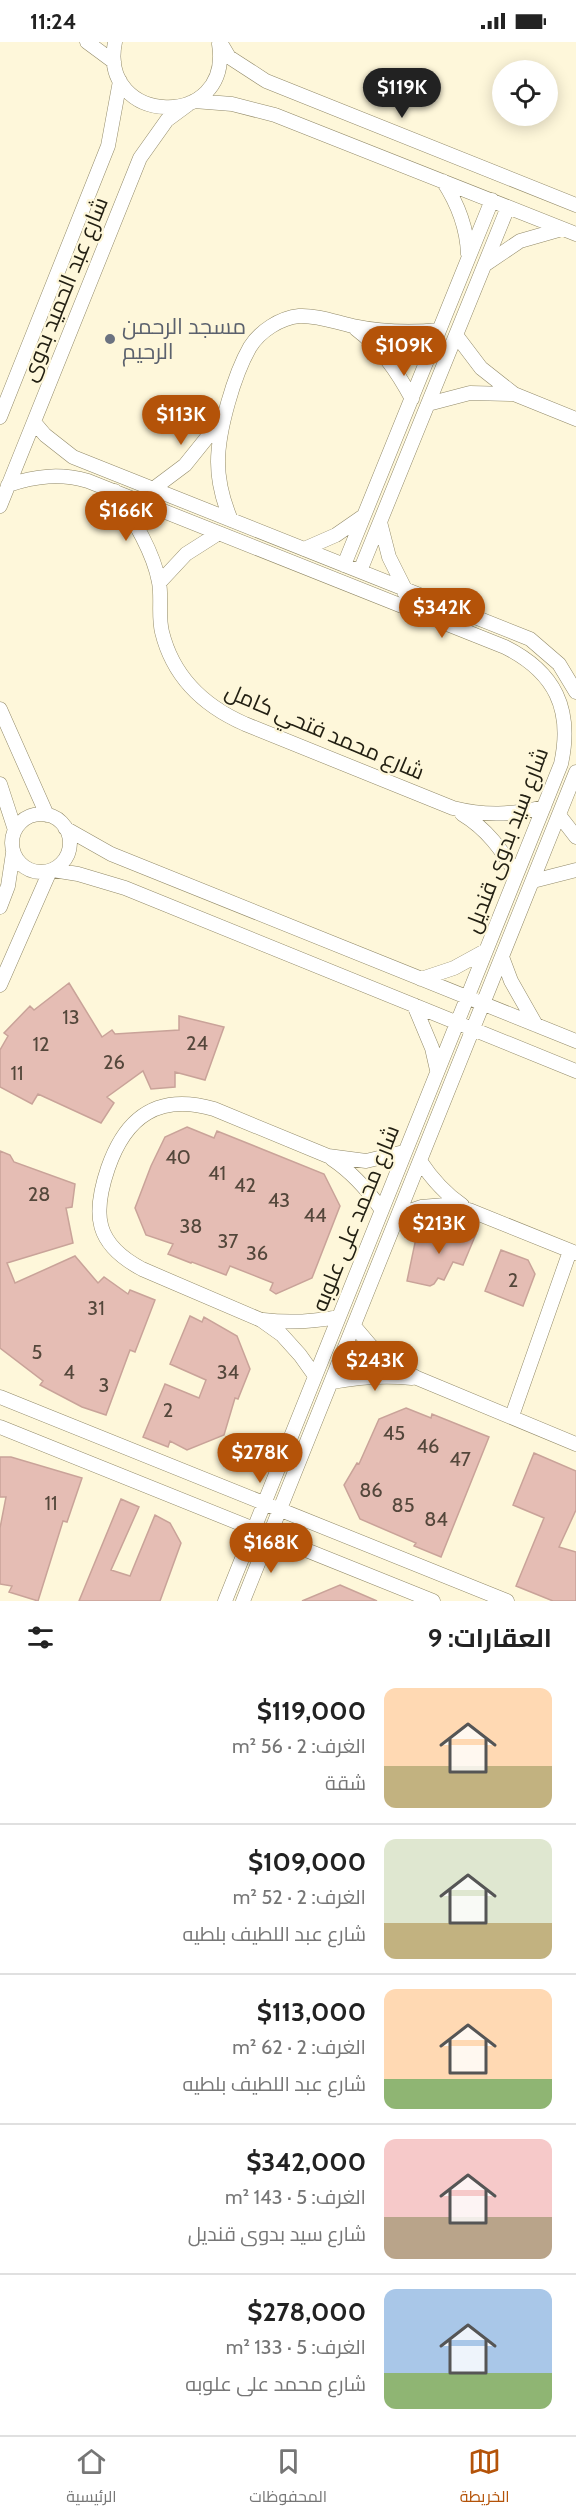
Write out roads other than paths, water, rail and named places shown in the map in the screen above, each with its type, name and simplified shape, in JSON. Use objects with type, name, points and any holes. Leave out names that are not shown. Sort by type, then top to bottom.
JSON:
[{"type":"street","points":[[87,42],[114,62]]},
{"type":"street","points":[[115,42],[114,62],[120,81],[133,96],[151,106],[164,108],[192,102],[232,104],[275,115],[569,231]]},
{"type":"street","points":[[219,42],[229,57],[266,81],[576,205]]},
{"type":"street","name":"شارع عبد الحميد بدوى","points":[[0,506],[140,158],[167,120],[211,86],[220,64],[219,42]]},
{"type":"street","name":"شارع عبد الحميد بدوى","points":[[1,411],[108,146],[120,81]]},
{"type":"street","points":[[443,181],[455,199],[463,218],[468,260]]},
{"type":"street","points":[[344,565],[492,201]]},
{"type":"street","points":[[360,571],[508,207]]},
{"type":"street","points":[[484,266],[501,252],[520,241],[569,231]]},
{"type":"street","points":[[231,520],[219,480],[218,460],[223,417],[250,347],[262,332],[278,322],[297,316],[316,316],[352,326],[395,333],[440,330]]},
{"type":"street","points":[[352,326],[371,340],[387,358],[412,399]]},
{"type":"street","points":[[456,335],[481,368],[514,394],[576,419]]},
{"type":"street","points":[[428,404],[470,393],[514,394]]},
{"type":"street","points":[[153,489],[185,465],[223,417]]},
{"type":"street","points":[[34,422],[45,435],[73,457],[530,639],[559,664],[576,692]]},
{"type":"street","points":[[68,476],[69,462],[73,457]]},
{"type":"street","name":"شارع سيد بدوى قنديل","points":[[8,485],[27,479],[68,476],[115,491],[524,656],[539,669],[552,686],[561,704],[566,723],[566,744],[561,764],[456,1023]]},
{"type":"street","name":"شارع محمد فتحي كامل","points":[[115,491],[141,536],[159,583],[162,632],[170,657],[183,679],[200,698],[221,714],[453,808],[475,814],[498,815],[544,807]]},
{"type":"street","points":[[304,549],[336,535],[364,516]]},
{"type":"street","points":[[380,522],[389,557],[405,589],[400,605]]},
{"type":"street","points":[[159,583],[186,554],[219,533]]},
{"type":"street","points":[[0,709],[47,815]]},
{"type":"street","name":"شارع سيد بدوى قنديل","points":[[473,1029],[576,772]]},
{"type":"street","points":[[0,784],[15,830]]},
{"type":"street","name":"شارع محمد فتحي كامل","points":[[453,808],[473,820],[490,836],[505,854],[516,874]]},
{"type":"street","points":[[0,907],[8,886],[13,853],[11,845],[15,830],[28,817],[47,815],[60,822],[69,835],[69,851],[60,865],[52,870],[0,985]]},
{"type":"street","points":[[559,815],[576,837]]},
{"type":"street","points":[[65,828],[111,854],[576,1041]]},
{"type":"street","points":[[13,853],[24,867],[32,871],[52,870],[78,874],[125,888],[576,1071]]},
{"type":"street","points":[[533,881],[552,874],[576,870]]},
{"type":"street","points":[[421,979],[454,968],[485,951]]},
{"type":"street","points":[[502,957],[515,989],[536,1025]]},
{"type":"street","points":[[414,1005],[432,1048],[437,1070]]},
{"type":"street","name":"شارع محمد على علوبه","points":[[225,1601],[456,1023]]},
{"type":"street","name":"شارع محمد على علوبه","points":[[243,1601],[473,1029]]},
{"type":"street","points":[[315,1376],[300,1354],[282,1335],[261,1320],[142,1269],[126,1260],[112,1248],[103,1232],[99,1214],[99,1196],[116,1146],[126,1130],[140,1117],[158,1108],[176,1103],[195,1104],[214,1109],[328,1156],[349,1170],[367,1188],[381,1209]]},
{"type":"street","points":[[328,1156],[366,1161],[404,1152]]},
{"type":"street","points":[[420,1161],[433,1180],[450,1197],[469,1209],[573,1252],[512,1416]]},
{"type":"street","points":[[398,1215],[421,1207],[445,1204],[469,1209]]},
{"type":"street","points":[[261,1320],[287,1323],[313,1322],[338,1317]]},
{"type":"street","points":[[354,1326],[391,1364],[417,1378],[576,1444]]},
{"type":"street","points":[[332,1383],[358,1377],[386,1375],[417,1378]]},
{"type":"street","points":[[0,1390],[6,1400],[507,1601]]},
{"type":"street","points":[[0,1427],[433,1601]]},
{"type":"place","name":"مسجد الرحمن الرحيم","points":[[110,339]]}]
